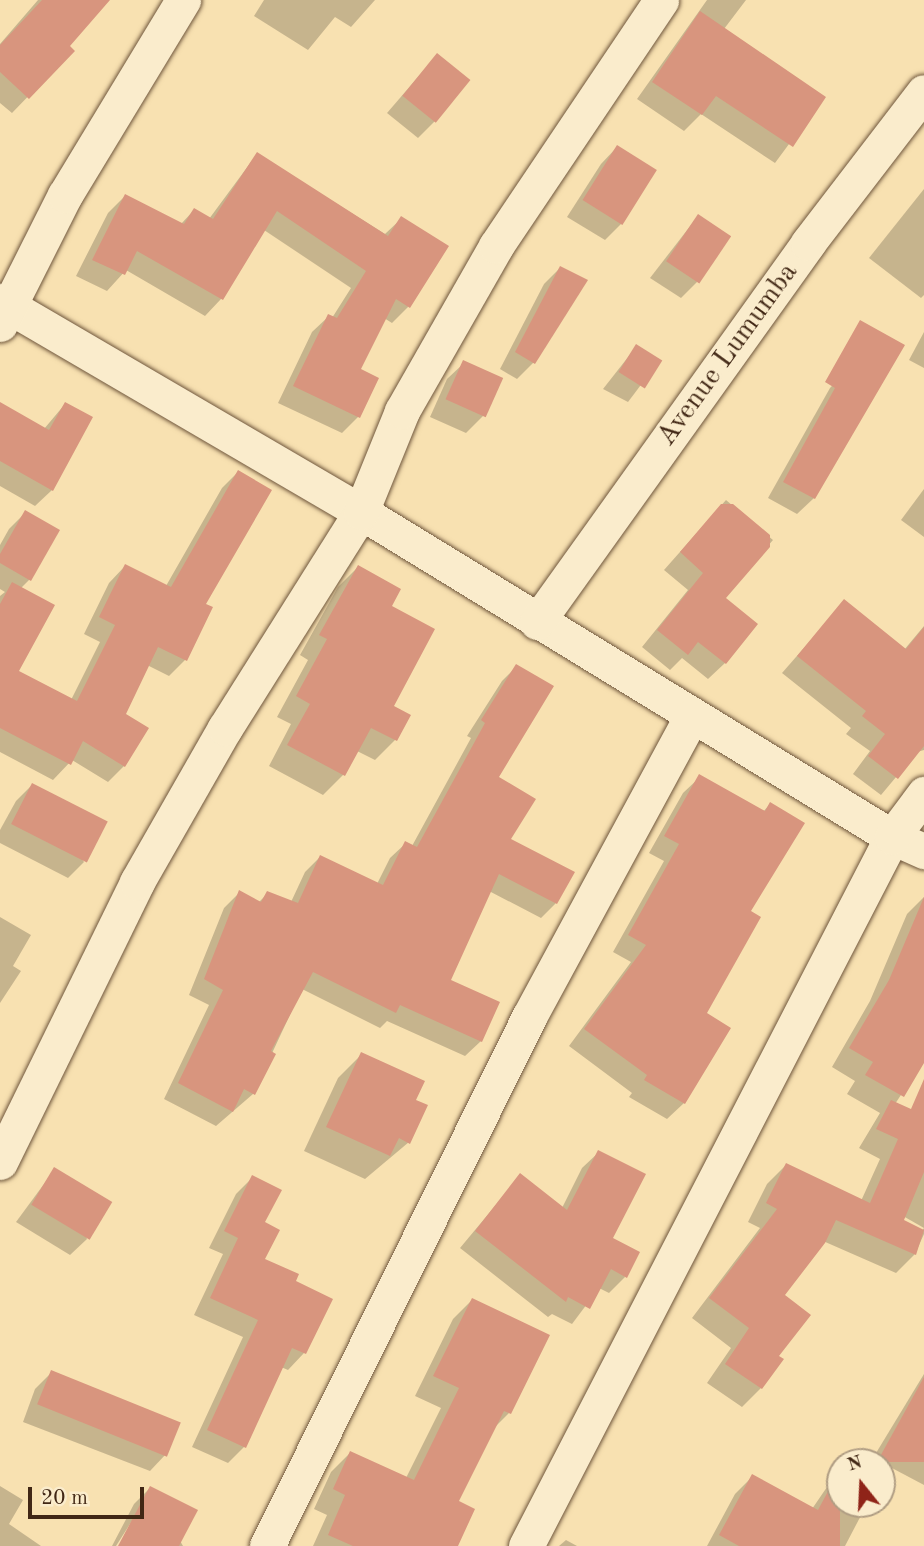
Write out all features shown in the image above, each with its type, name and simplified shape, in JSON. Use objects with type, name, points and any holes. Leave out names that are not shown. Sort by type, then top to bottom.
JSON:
[{"type":"street","points":[[183,0],[65,195],[3,311],[361,512],[892,837],[924,851]]},
{"type":"street","points":[[0,1163],[137,882],[225,728],[361,512],[402,411],[496,246],[661,0]]},
{"type":"street","name":"Avenue Lumumba","points":[[537,622],[808,243],[924,92]]},
{"type":"street","points":[[267,1546],[529,1017],[692,716]]},
{"type":"street","points":[[526,1546],[892,837],[924,794]]},
{"type":"building","points":[[42,0],[110,0],[70,46],[75,51],[29,99],[0,72],[0,45]]},
{"type":"building","points":[[700,11],[826,97],[793,147],[716,96],[702,115],[652,82]]},
{"type":"building","points":[[437,53],[470,80],[436,123],[402,96]]},
{"type":"building","points":[[617,145],[657,170],[622,225],[583,200]]},
{"type":"building","points":[[257,152],[388,236],[401,216],[449,246],[410,308],[396,299],[361,369],[379,378],[360,418],[293,386],[328,314],[337,318],[366,271],[277,211],[223,300],[137,251],[125,275],[92,260],[125,194],[184,224],[194,208],[213,219]]},
{"type":"building","points":[[698,214],[731,236],[699,284],[666,261]]},
{"type":"building","points":[[560,266],[588,280],[535,364],[515,352]]},
{"type":"building","points":[[860,320],[905,345],[815,499],[783,482],[835,388],[825,382]]},
{"type":"building","points":[[636,344],[662,360],[645,388],[619,372]]},
{"type":"building","points":[[463,360],[503,378],[486,417],[446,399]]},
{"type":"building","points":[[0,402],[49,430],[65,402],[93,417],[53,491],[0,461]]},
{"type":"building","points":[[238,470],[272,490],[206,604],[213,607],[187,661],[158,647],[126,714],[149,728],[125,767],[83,741],[71,765],[0,728],[0,604],[12,582],[55,605],[19,671],[77,701],[115,625],[99,617],[125,564],[171,587]]},
{"type":"building","points":[[721,504],[733,504],[770,535],[770,547],[726,598],[758,624],[726,664],[698,642],[688,655],[657,630],[703,573],[680,552]]},
{"type":"building","points":[[25,510],[60,530],[31,581],[0,563],[0,554]]},
{"type":"building","points":[[358,565],[401,589],[392,606],[435,629],[394,706],[411,715],[397,741],[371,728],[345,776],[287,745],[310,704],[296,696],[327,639],[319,635]]},
{"type":"building","points":[[844,599],[906,649],[924,627],[924,746],[898,779],[868,756],[885,734],[862,716],[866,711],[797,656]]},
{"type":"building","points":[[516,664],[554,686],[499,777],[536,799],[511,839],[575,872],[557,904],[499,874],[451,980],[500,1002],[482,1042],[400,1005],[396,1013],[313,972],[271,1051],[276,1054],[255,1095],[244,1089],[233,1112],[178,1083],[223,990],[204,979],[239,890],[261,902],[267,891],[298,903],[320,855],[383,885],[405,841],[417,847],[485,723],[481,720]]},
{"type":"building","points":[[699,774],[765,811],[770,802],[805,823],[751,911],[761,917],[707,1013],[731,1028],[685,1104],[644,1080],[647,1075],[584,1029],[646,945],[628,935],[679,844],[664,836]]},
{"type":"building","points":[[32,783],[108,822],[87,863],[11,824]]},
{"type":"building","points":[[924,897],[924,1063],[904,1097],[865,1075],[873,1062],[849,1048],[889,980]]},
{"type":"building","points":[[361,1052],[425,1081],[416,1100],[428,1105],[410,1144],[399,1138],[390,1156],[326,1127]]},
{"type":"building","points":[[924,1079],[924,1172],[904,1220],[924,1230],[916,1255],[836,1220],[825,1243],[785,1295],[811,1315],[779,1356],[784,1359],[762,1389],[725,1364],[749,1328],[709,1298],[777,1209],[766,1203],[786,1163],[870,1203],[898,1139],[876,1129],[891,1100],[911,1109]]},
{"type":"building","points":[[598,1150],[646,1174],[613,1238],[640,1252],[627,1278],[611,1269],[590,1309],[568,1297],[566,1302],[475,1231],[520,1173],[567,1210]]},
{"type":"building","points":[[54,1167],[112,1202],[90,1240],[31,1205]]},
{"type":"building","points":[[252,1175],[282,1190],[265,1222],[280,1230],[265,1259],[299,1274],[296,1281],[333,1299],[306,1354],[292,1348],[246,1448],[207,1430],[258,1320],[210,1298],[238,1238],[224,1231]]},
{"type":"building","points":[[472,1298],[550,1335],[511,1414],[504,1411],[459,1501],[475,1509],[458,1546],[353,1546],[328,1535],[345,1495],[333,1489],[350,1451],[414,1480],[459,1388],[433,1376]]},
{"type":"building","points":[[51,1370],[181,1422],[167,1457],[37,1404]]},
{"type":"building","points":[[924,1377],[924,1462],[896,1462],[896,1448],[885,1448]]},
{"type":"building","points":[[752,1474],[818,1510],[826,1495],[826,1518],[840,1518],[840,1546],[739,1546],[719,1535]]},
{"type":"building","points":[[150,1486],[198,1510],[179,1546],[118,1546]]}]
